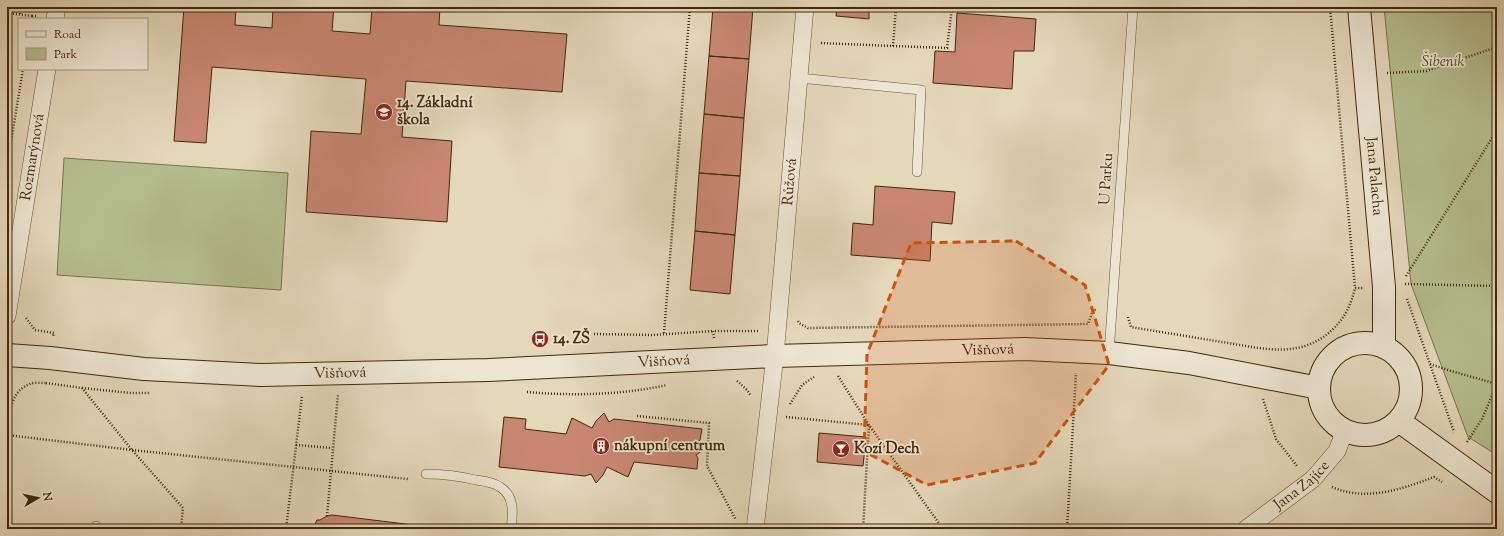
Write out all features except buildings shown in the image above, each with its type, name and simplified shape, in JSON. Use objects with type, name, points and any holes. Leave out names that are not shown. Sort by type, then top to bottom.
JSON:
[{"type":"street","points":[[55,18],[57,7]]},
{"type":"street","name":"Růžová","points":[[755,529],[775,356],[805,7]]},
{"type":"street","name":"Jana Palacha","points":[[1359,7],[1384,287],[1384,346]]},
{"type":"street","name":"Rozmarýnová","points":[[15,315],[47,70]]},
{"type":"street","points":[[1370,342],[1384,346],[1397,354],[1406,366],[1411,380],[1411,394],[1407,409],[1399,421],[1388,430],[1374,434],[1359,435],[1345,430],[1334,423],[1326,413],[1321,401],[1319,388],[1322,373],[1329,360],[1340,350],[1354,344],[1370,342]]},
{"type":"street","name":"Višňová","points":[[7,355],[50,358],[144,370],[261,375],[488,370],[775,356],[1025,349],[1109,353],[1190,363],[1319,388]]},
{"type":"street","points":[[1399,421],[1459,454],[1497,492]]},
{"type":"street","name":"Jana Zajíce","points":[[1246,529],[1313,479],[1337,451],[1345,430]]},
{"type":"lane","name":"U Parku","points":[[1109,353],[1133,7]]},
{"type":"lane","points":[[799,78],[921,90],[917,172]]},
{"type":"lane","points":[[426,474],[465,477],[501,487],[507,494],[514,512],[511,529]]},
{"type":"path","points":[[20,7],[20,14]]},
{"type":"path","points":[[664,333],[690,7]]},
{"type":"path","points":[[893,46],[896,7]]},
{"type":"path","points":[[803,42],[947,48],[952,8],[963,9],[963,7]]},
{"type":"path","points":[[1330,7],[1355,288]]},
{"type":"path","points":[[7,13],[32,16]]},
{"type":"path","points":[[1381,73],[1426,71],[1497,47]]},
{"type":"path","points":[[7,176],[23,70]]},
{"type":"path","points":[[1404,291],[1402,284],[1417,257],[1497,130]]},
{"type":"path","points":[[1402,284],[1497,286]]},
{"type":"path","points":[[1407,298],[1454,434]]},
{"type":"path","points":[[15,315],[35,330],[54,334],[53,339]]},
{"type":"path","points":[[594,334],[653,335],[664,333],[713,331]]},
{"type":"path","points":[[1262,396],[1276,439],[1294,464],[1313,479],[1336,489],[1363,495],[1392,491],[1434,476],[1444,483],[1459,454],[1482,419],[1497,384],[1430,364]]},
{"type":"path","points":[[1067,529],[1076,368]]},
{"type":"path","points":[[837,374],[869,425],[943,529]]},
{"type":"path","points":[[788,407],[802,385],[817,376]]},
{"type":"path","points":[[46,383],[47,377]]},
{"type":"path","points":[[734,379],[747,390],[753,400]]},
{"type":"path","points":[[7,428],[12,404],[18,392],[30,384],[46,383],[82,388],[132,450],[183,508],[181,529]]},
{"type":"path","points":[[327,516],[338,392]]},
{"type":"path","points":[[286,529],[302,393]]},
{"type":"path","points":[[787,412],[785,417],[869,425]]},
{"type":"path","points":[[637,416],[710,423],[707,466],[737,522]]},
{"type":"path","points":[[863,529],[869,425]]},
{"type":"path","points":[[7,435],[132,450],[408,479]]},
{"type":"path","points":[[296,445],[332,448]]},
{"type":"highlighted area","points":[[1016,241],[1085,285],[1109,365],[1035,463],[927,485],[864,451],[867,354],[911,243]]},
{"type":"green space","name":"Šibeník","points":[[1384,7],[1497,7],[1497,455],[1468,437],[1411,284]]},
{"type":"green space","points":[[64,158],[288,173],[281,290],[57,275]]},
{"type":"place","name":"14. Základní škola","points":[[384,112]]},
{"type":"place","name":"14. ZŠ","points":[[540,339]]},
{"type":"place","name":"nákupní centrum","points":[[601,446]]},
{"type":"place","name":"Kozí Dech","points":[[841,449]]}]
